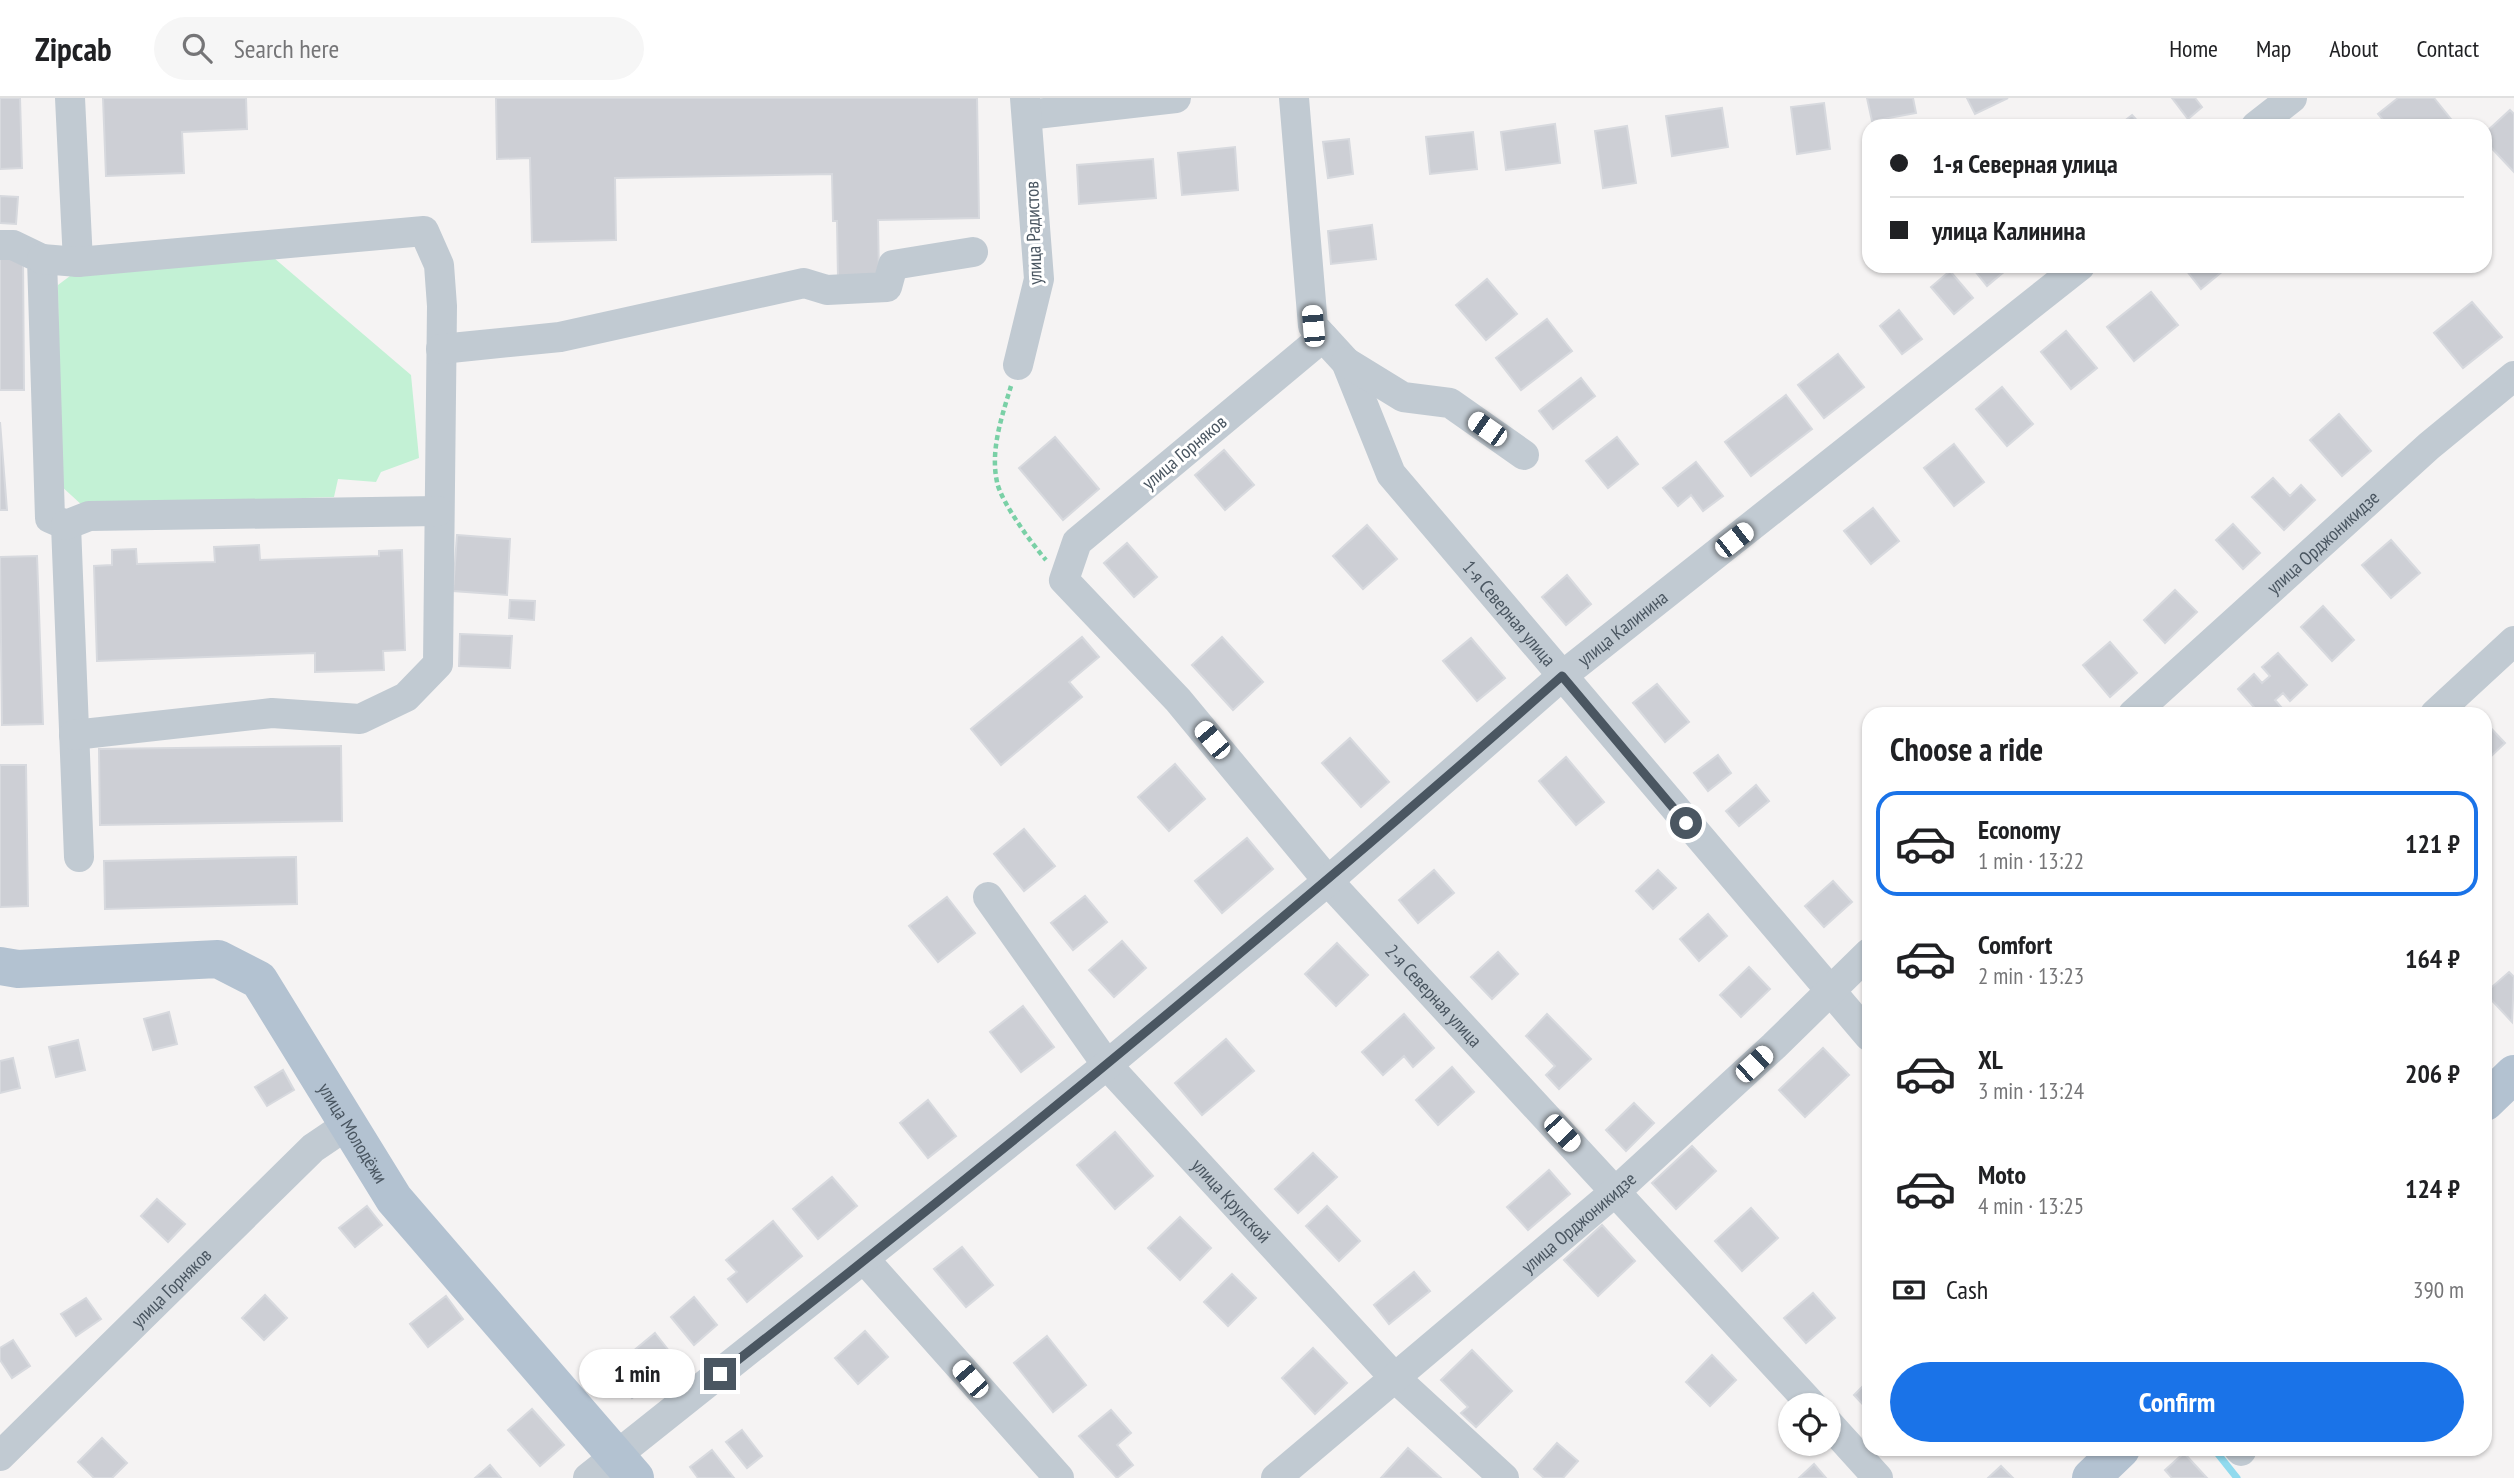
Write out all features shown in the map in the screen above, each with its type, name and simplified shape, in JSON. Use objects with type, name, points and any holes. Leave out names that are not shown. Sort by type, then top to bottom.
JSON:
[{"type":"main road","name":"улица Молодёжи","points":[[0,965],[18,969],[218,959],[259,979],[394,1199],[613,1471]]},
{"type":"main road","points":[[2492,1095],[2514,1074]]},
{"type":"main road","points":[[2091,1478],[2114,1456]]},
{"type":"street","points":[[70,98],[78,262]]},
{"type":"street","points":[[1026,106],[1177,98]]},
{"type":"street","name":"1-я Северная улица","points":[[1294,98],[1313,326],[1346,362],[1403,397],[1450,403],[1524,455]]},
{"type":"street","points":[[2265,119],[2292,98]]},
{"type":"street","name":"улица Радистов","points":[[1018,365],[1039,279],[1026,106]]},
{"type":"street","points":[[0,245],[13,245],[42,259],[78,262],[424,231],[439,265],[441,349],[438,664],[405,697],[360,719],[272,713],[74,735]]},
{"type":"street","points":[[441,349],[560,337],[804,283],[827,289],[887,287],[893,265],[974,252]]},
{"type":"street","points":[[42,259],[50,518],[66,526]]},
{"type":"street","name":"улица Калинина","points":[[613,1471],[865,1260],[1107,1065],[1328,881],[1562,676],[2071,273]]},
{"type":"street","name":"улица Горняков","points":[[1064,580],[1077,542],[1323,337]]},
{"type":"street","name":"1-я Северная улица","points":[[1346,362],[1391,474],[1862,1028]]},
{"type":"street","name":"улица Орджоникидзе","points":[[2141,707],[2419,456],[2514,376]]},
{"type":"street","points":[[66,526],[89,516],[438,511]]},
{"type":"street","points":[[66,526],[79,857]]},
{"type":"street","name":"2-я Северная улица","points":[[1064,580],[1178,700],[1328,881],[1801,1393]]},
{"type":"street","points":[[2443,707],[2514,641]]},
{"type":"street","name":"улица Крупской","points":[[988,897],[1107,1065],[1394,1376],[1504,1478]]},
{"type":"street","name":"улица Орджоникидзе","points":[[1276,1478],[1616,1191],[1773,1046],[1827,990],[1862,959]]},
{"type":"street","name":"улица Горняков","points":[[0,1456],[313,1148],[347,1125]]},
{"type":"street","points":[[865,1260],[1059,1478]]},
{"type":"street","points":[[1841,1437],[1878,1478]]},
{"type":"path","points":[[1018,365],[998,430],[997,483],[1029,540],[1064,580]]},
{"type":"green space","points":[[274,258],[411,375],[419,458],[381,472],[376,482],[338,479],[334,497],[83,506],[60,485],[58,285],[74,273]]},
{"type":"building","points":[[0,98],[20,98],[22,168],[0,169]]},
{"type":"building","points":[[103,98],[246,98],[247,129],[182,132],[184,173],[106,176]]},
{"type":"building","points":[[496,98],[977,98],[979,218],[878,220],[879,277],[838,278],[837,221],[833,221],[832,174],[615,178],[616,240],[532,242],[530,158],[497,159]]},
{"type":"building","points":[[1867,98],[1913,98],[1916,113],[1872,119]]},
{"type":"building","points":[[1967,98],[2008,98],[1975,114]]},
{"type":"building","points":[[2172,98],[2195,98],[2202,107],[2188,119]]},
{"type":"building","points":[[2398,98],[2434,98],[2451,119],[2382,119],[2378,114]]},
{"type":"building","points":[[1824,103],[1830,149],[1797,154],[1791,107]]},
{"type":"building","points":[[1722,108],[1728,147],[1672,156],[1666,116]]},
{"type":"building","points":[[2510,110],[2514,114],[2514,172],[2492,148],[2492,127]]},
{"type":"building","points":[[1555,124],[1560,163],[1506,170],[1501,132]]},
{"type":"building","points":[[1627,126],[1636,183],[1603,188],[1595,131]]},
{"type":"building","points":[[1473,132],[1477,169],[1430,174],[1426,137]]},
{"type":"building","points":[[1349,139],[1353,174],[1328,178],[1323,142]]},
{"type":"building","points":[[1235,147],[1238,190],[1182,195],[1178,153]]},
{"type":"building","points":[[1153,159],[1156,198],[1079,204],[1077,165]]},
{"type":"building","points":[[0,196],[18,197],[16,224],[0,223]]},
{"type":"building","points":[[1372,225],[1376,259],[1331,264],[1328,231]]},
{"type":"building","points":[[0,258],[23,258],[24,390],[0,390]]},
{"type":"building","points":[[1948,273],[1952,273],[1973,298],[1954,314],[1931,287]]},
{"type":"building","points":[[1977,273],[2003,273],[1987,286]]},
{"type":"building","points":[[2188,273],[2220,273],[2201,289]]},
{"type":"building","points":[[1487,279],[1517,314],[1486,340],[1456,305]]},
{"type":"building","points":[[2151,292],[2178,325],[2134,361],[2107,327]]},
{"type":"building","points":[[2472,302],[2502,337],[2463,368],[2434,333]]},
{"type":"building","points":[[1899,310],[1922,339],[1902,354],[1880,326]]},
{"type":"building","points":[[1547,319],[1572,351],[1521,390],[1496,358]]},
{"type":"building","points":[[2066,331],[2097,368],[2071,389],[2041,352]]},
{"type":"building","points":[[1838,354],[1864,387],[1824,418],[1798,385]]},
{"type":"building","points":[[1581,378],[1595,396],[1553,429],[1539,411]]},
{"type":"building","points":[[2002,387],[2033,424],[2007,446],[1976,409]]},
{"type":"building","points":[[1786,395],[1812,429],[1751,476],[1725,442]]},
{"type":"building","points":[[2339,414],[2371,451],[2342,476],[2310,440]]},
{"type":"building","points":[[0,422],[7,510],[0,510]]},
{"type":"building","points":[[1055,437],[1099,489],[1063,520],[1019,468]]},
{"type":"building","points":[[1617,437],[1638,464],[1608,488],[1586,461]]},
{"type":"building","points":[[1954,444],[1984,482],[1954,506],[1924,468]]},
{"type":"building","points":[[1224,450],[1254,485],[1225,510],[1195,475]]},
{"type":"building","points":[[1696,462],[1723,496],[1703,511],[1691,495],[1678,506],[1663,488]]},
{"type":"building","points":[[2273,478],[2290,496],[2301,485],[2315,500],[2284,530],[2252,497]]},
{"type":"building","points":[[1873,508],[1899,541],[1871,564],[1844,531]]},
{"type":"building","points":[[2233,524],[2260,553],[2243,569],[2216,540]]},
{"type":"building","points":[[1367,525],[1397,559],[1363,589],[1333,556]]},
{"type":"building","points":[[457,535],[510,539],[507,595],[453,591]]},
{"type":"building","points":[[2391,540],[2420,573],[2391,598],[2362,565]]},
{"type":"building","points":[[1127,543],[1157,577],[1134,597],[1104,563]]},
{"type":"building","points":[[259,545],[260,560],[379,556],[379,551],[402,550],[405,650],[383,651],[384,670],[315,672],[315,653],[97,661],[94,566],[112,565],[112,550],[136,549],[137,564],[215,562],[214,547]]},
{"type":"building","points":[[37,556],[43,724],[2,725],[0,557]]},
{"type":"building","points":[[1567,575],[1591,604],[1566,625],[1542,597]]},
{"type":"building","points":[[2175,590],[2197,612],[2165,643],[2144,620]]},
{"type":"building","points":[[510,600],[535,601],[534,620],[509,618]]},
{"type":"building","points":[[2323,606],[2354,640],[2332,661],[2301,627]]},
{"type":"building","points":[[460,634],[512,636],[510,668],[459,666]]},
{"type":"building","points":[[1082,637],[1099,657],[1069,682],[1082,697],[1001,765],[971,729]]},
{"type":"building","points":[[1222,637],[1263,682],[1233,710],[1192,665]]},
{"type":"building","points":[[1471,638],[1505,678],[1477,701],[1443,661]]},
{"type":"building","points":[[2110,642],[2137,673],[2110,697],[2083,665]]},
{"type":"building","points":[[2278,653],[2307,685],[2290,701],[2283,693],[2275,700],[2281,707],[2254,707],[2238,689],[2254,674],[2262,683],[2270,676],[2262,667]]},
{"type":"building","points":[[1657,684],[1689,722],[1665,742],[1633,703]]},
{"type":"building","points":[[2492,729],[2505,743],[2492,755]]},
{"type":"building","points":[[1350,738],[1389,782],[1361,807],[1322,763]]},
{"type":"building","points":[[341,746],[342,821],[100,825],[99,749]]},
{"type":"building","points":[[1718,755],[1731,773],[1708,791],[1694,773]]},
{"type":"building","points":[[1566,757],[1604,802],[1576,825],[1539,781]]},
{"type":"building","points":[[1175,764],[1205,799],[1169,831],[1138,797]]},
{"type":"building","points":[[0,765],[26,765],[28,906],[0,907]]},
{"type":"building","points":[[1756,785],[1769,801],[1739,826],[1726,811]]},
{"type":"building","points":[[1024,829],[1055,866],[1024,891],[994,854]]},
{"type":"building","points":[[1247,838],[1273,869],[1222,913],[1195,881]]},
{"type":"building","points":[[296,857],[297,904],[105,909],[104,861]]},
{"type":"building","points":[[1434,870],[1454,893],[1418,923],[1399,900]]},
{"type":"building","points":[[1658,870],[1676,888],[1653,909],[1636,891]]},
{"type":"building","points":[[1833,881],[1852,902],[1824,927],[1805,906]]},
{"type":"building","points":[[1085,896],[1107,922],[1073,950],[1051,923]]},
{"type":"building","points":[[947,897],[975,933],[938,962],[909,926]]},
{"type":"building","points":[[1708,914],[1727,936],[1699,961],[1680,939]]},
{"type":"building","points":[[1122,941],[1146,968],[1114,997],[1089,970]]},
{"type":"building","points":[[1337,943],[1368,975],[1336,1006],[1305,974]]},
{"type":"building","points":[[1498,952],[1518,974],[1492,999],[1471,977]]},
{"type":"building","points":[[1749,967],[1770,989],[1741,1017],[1720,995]]},
{"type":"building","points":[[2509,972],[2514,977],[2512,1022],[2492,1001],[2492,987]]},
{"type":"building","points":[[1023,1006],[1054,1047],[1021,1072],[990,1032]]},
{"type":"building","points":[[169,1012],[177,1044],[153,1050],[144,1019]]},
{"type":"building","points":[[1404,1014],[1434,1048],[1413,1067],[1404,1056],[1383,1075],[1362,1052]]},
{"type":"building","points":[[1547,1014],[1591,1059],[1559,1089],[1546,1075],[1555,1066],[1526,1036]]},
{"type":"building","points":[[1226,1039],[1254,1071],[1202,1115],[1175,1083]]},
{"type":"building","points":[[78,1040],[85,1070],[56,1077],[49,1047]]},
{"type":"building","points":[[1823,1048],[1849,1075],[1805,1117],[1779,1090]]},
{"type":"building","points":[[13,1058],[20,1088],[0,1093],[0,1061]]},
{"type":"building","points":[[1452,1067],[1474,1092],[1438,1125],[1416,1100]]},
{"type":"building","points":[[283,1070],[294,1090],[267,1106],[255,1087]]},
{"type":"building","points":[[928,1100],[956,1136],[928,1158],[900,1123]]},
{"type":"building","points":[[1634,1103],[1654,1123],[1626,1151],[1606,1130]]},
{"type":"building","points":[[1115,1132],[1153,1176],[1115,1209],[1077,1165]]},
{"type":"building","points":[[1692,1146],[1716,1171],[1676,1209],[1652,1183]]},
{"type":"building","points":[[1313,1153],[1337,1177],[1298,1213],[1275,1189]]},
{"type":"building","points":[[1549,1170],[1570,1194],[1528,1230],[1507,1207]]},
{"type":"building","points":[[832,1177],[857,1206],[818,1239],[793,1209]]},
{"type":"building","points":[[157,1199],[185,1224],[168,1242],[141,1216]]},
{"type":"building","points":[[367,1206],[382,1225],[355,1247],[339,1228]]},
{"type":"building","points":[[1327,1206],[1360,1241],[1339,1261],[1306,1226]]},
{"type":"building","points":[[1751,1208],[1778,1238],[1742,1271],[1715,1241]]},
{"type":"building","points":[[1180,1217],[1211,1248],[1180,1280],[1148,1248]]},
{"type":"building","points":[[773,1221],[802,1256],[747,1302],[728,1279],[737,1272],[726,1260]]},
{"type":"building","points":[[1602,1225],[1635,1261],[1598,1296],[1564,1260]]},
{"type":"building","points":[[962,1247],[993,1285],[966,1307],[934,1269]]},
{"type":"building","points":[[1414,1272],[1430,1291],[1389,1324],[1374,1305]]},
{"type":"building","points":[[1232,1274],[1256,1298],[1228,1326],[1204,1302]]},
{"type":"building","points":[[1813,1293],[1835,1318],[1806,1343],[1784,1318]]},
{"type":"building","points":[[265,1295],[287,1318],[264,1340],[242,1318]]},
{"type":"building","points":[[446,1296],[463,1319],[428,1347],[410,1324]]},
{"type":"building","points":[[694,1297],[717,1325],[694,1345],[671,1317]]},
{"type":"building","points":[[86,1298],[101,1319],[76,1336],[61,1314]]},
{"type":"building","points":[[865,1331],[888,1357],[858,1384],[835,1358]]},
{"type":"building","points":[[655,1333],[677,1361],[632,1398],[609,1371]]},
{"type":"building","points":[[1047,1336],[1086,1385],[1053,1412],[1014,1363]]},
{"type":"building","points":[[13,1340],[30,1366],[12,1378],[0,1360],[0,1348]]},
{"type":"building","points":[[1313,1348],[1347,1383],[1315,1414],[1282,1378]]},
{"type":"building","points":[[1472,1350],[1512,1391],[1476,1427],[1461,1413],[1468,1407],[1441,1380]]},
{"type":"building","points":[[1712,1355],[1736,1380],[1710,1406],[1686,1382]]},
{"type":"building","points":[[1862,1387],[1862,1404],[1854,1395]]},
{"type":"building","points":[[532,1409],[564,1445],[540,1466],[508,1430]]},
{"type":"building","points":[[1111,1410],[1131,1433],[1117,1445],[1133,1465],[1117,1478],[1079,1436]]},
{"type":"building","points":[[742,1430],[762,1456],[747,1468],[726,1442]]},
{"type":"building","points":[[102,1438],[127,1463],[112,1478],[94,1478],[78,1462]]},
{"type":"building","points":[[1557,1443],[1578,1461],[1563,1478],[1544,1478],[1534,1469]]},
{"type":"building","points":[[1408,1448],[1441,1478],[1381,1478]]},
{"type":"building","points":[[712,1450],[734,1478],[698,1478],[690,1467]]},
{"type":"building","points":[[2181,1456],[2187,1456],[2207,1478],[2172,1478],[2165,1470]]},
{"type":"building","points":[[1814,1464],[1826,1478],[1799,1478]]},
{"type":"building","points":[[490,1465],[501,1478],[475,1478]]},
{"type":"building","points":[[2001,1466],[2013,1478],[1988,1478]]},
{"type":"waterway","points":[[2220,1456],[2237,1478]]},
{"type":"route","points":[[720,1374],[1107,1065],[1328,881],[1562,676],[1686,823]]}]
